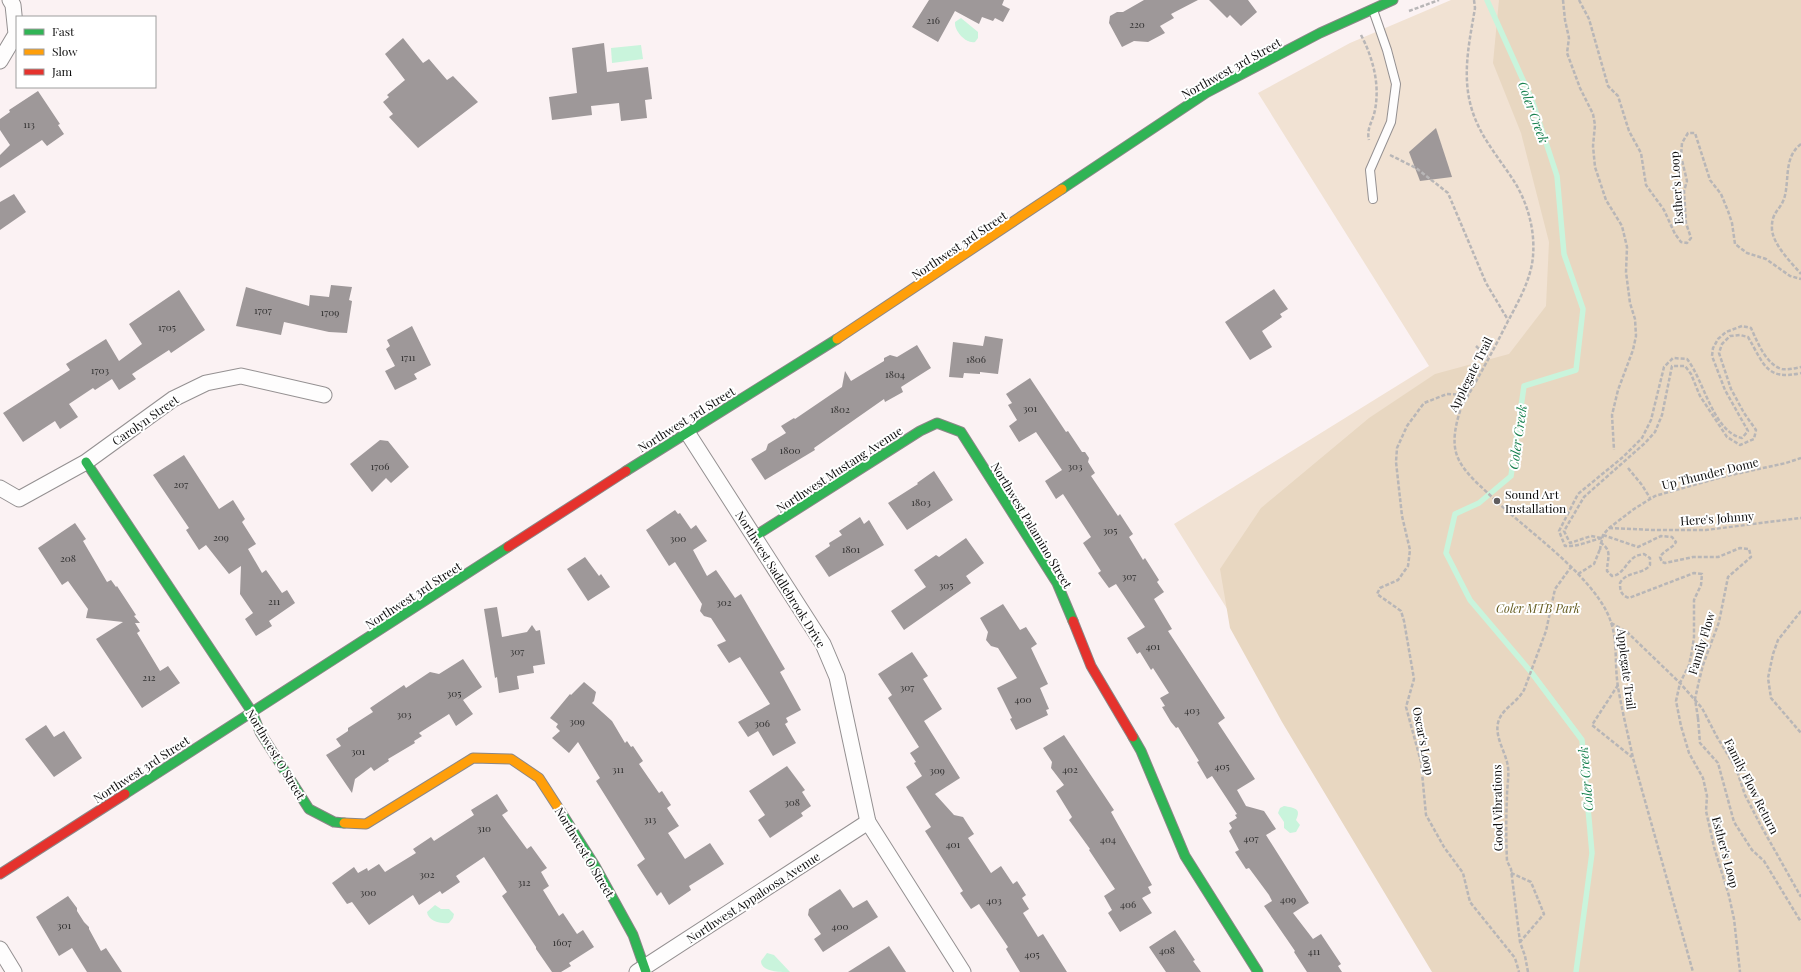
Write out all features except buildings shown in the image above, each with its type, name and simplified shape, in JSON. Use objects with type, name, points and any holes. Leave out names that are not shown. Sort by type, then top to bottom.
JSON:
[{"type":"street","points":[[0,61],[16,34],[13,5],[10,0]]},
{"type":"street","name":"Northwest 3rd Street","points":[[0,874],[687,432],[821,350],[1206,93],[1320,33],[1393,0]]},
{"type":"street","name":"Carolyn Street","points":[[86,462],[173,399],[206,383],[241,376],[324,395]]},
{"type":"street","name":"Northwest Mustang Avenue","points":[[755,536],[920,431],[937,423]]},
{"type":"street","name":"Northwest Palamino Street","points":[[937,423],[961,432],[1057,583],[1091,666],[1141,751],[1185,856],[1258,972]]},
{"type":"street","name":"Northwest Saddlebrook Drive","points":[[687,432],[823,644],[837,677],[868,822],[963,972]]},
{"type":"street","points":[[0,488],[19,499],[86,462]]},
{"type":"street","name":"Northwest O Street","points":[[86,462],[252,712],[260,732],[309,809],[334,822],[366,824],[474,758],[511,759],[540,778],[595,866],[633,936],[642,970]]},
{"type":"street","name":"Northwest Appaloosa Avenue","points":[[642,970],[868,822]]},
{"type":"street","points":[[0,949],[14,972]]},
{"type":"lane","points":[[1373,9],[1387,50],[1396,84],[1391,122],[1370,170],[1373,199]]},
{"type":"path","points":[[1405,13],[1438,0]]},
{"type":"path","name":"Applegate Trail","points":[[1474,0],[1475,8],[1466,66],[1467,92],[1473,114],[1481,133],[1513,179],[1526,203],[1533,233],[1532,264],[1525,289],[1457,419],[1454,444],[1458,458],[1464,468],[1479,485],[1521,524],[1572,567],[1601,602],[1611,623],[1617,646],[1618,685],[1633,758],[1693,972]]},
{"type":"path","points":[[1563,0],[1569,38],[1566,53],[1580,88],[1593,114],[1595,125],[1595,167],[1606,200],[1622,226],[1627,247],[1626,272],[1630,303],[1635,319],[1636,336],[1634,350],[1618,390],[1612,415],[1614,450]]},
{"type":"path","name":"Esther's Loop","points":[[1579,0],[1589,19],[1608,86],[1618,96],[1629,131],[1641,153],[1646,185],[1664,210],[1675,234],[1681,242],[1687,243],[1691,238],[1686,223],[1684,191],[1686,181],[1681,156],[1682,143],[1688,134],[1695,133],[1710,180],[1721,194],[1728,211],[1732,223],[1735,244],[1747,253],[1766,259],[1790,276],[1801,279]]},
{"type":"path","points":[[1360,33],[1369,51],[1377,80],[1375,110],[1367,133],[1370,144],[1416,168],[1448,193],[1486,283],[1509,320]]},
{"type":"path","points":[[1801,144],[1788,163],[1784,199],[1773,215],[1772,231],[1782,253],[1801,274]]},
{"type":"path","points":[[1602,538],[1585,542],[1577,547],[1565,546],[1559,531],[1578,494],[1623,457],[1642,438],[1653,414],[1664,366],[1673,358],[1687,359],[1721,422],[1734,436],[1742,438],[1748,431],[1725,390],[1712,356],[1713,348],[1718,339],[1734,328],[1742,326],[1751,328],[1760,346],[1772,363],[1782,369],[1801,367]]},
{"type":"path","points":[[1602,538],[1591,536],[1570,543],[1564,531],[1584,497],[1641,448],[1655,432],[1662,415],[1672,366],[1685,366],[1691,374],[1700,396],[1719,426],[1727,437],[1740,445],[1754,439],[1756,430],[1744,414],[1731,389],[1719,354],[1722,344],[1730,336],[1740,334],[1748,337],[1763,363],[1773,374],[1786,377],[1801,373]]},
{"type":"path","points":[[1476,346],[1489,358]]},
{"type":"path","name":"Oscar's Loop","points":[[1469,395],[1447,394],[1424,403],[1407,426],[1397,448],[1396,462],[1402,516],[1410,550],[1408,566],[1398,580],[1380,588],[1377,594],[1401,611],[1404,621],[1414,679],[1406,707],[1420,762],[1426,815],[1444,847],[1463,873],[1470,902],[1515,958],[1519,972]]},
{"type":"path","name":"Up Thunder Dome","points":[[1603,534],[1650,498],[1678,488],[1786,463],[1801,458]]},
{"type":"path","points":[[1628,468],[1642,485],[1650,498]]},
{"type":"path","name":"Here's Johnny","points":[[1609,528],[1706,530],[1801,518]]},
{"type":"path","points":[[1578,574],[1594,564],[1600,550],[1603,534]]},
{"type":"path","name":"Family Flow","points":[[1603,534],[1638,547],[1661,536],[1672,537],[1676,542],[1674,546],[1662,553],[1660,557],[1662,562],[1665,563],[1693,557],[1718,558],[1740,548],[1749,549],[1751,557],[1728,577],[1719,622],[1703,665],[1695,698],[1700,743],[1718,763],[1734,822],[1752,850],[1764,861],[1801,922]]},
{"type":"path","name":"Esther's Loop","points":[[1600,550],[1601,543],[1607,547],[1609,551],[1606,572],[1612,576],[1620,573],[1631,559],[1637,555],[1644,554],[1650,558],[1650,565],[1648,568],[1627,576],[1620,583],[1620,591],[1624,596],[1629,598],[1694,573],[1702,574],[1701,585],[1694,600],[1694,638],[1692,651],[1689,665],[1680,683],[1676,701],[1681,726],[1689,753],[1703,778],[1707,796],[1706,811],[1714,847],[1734,919],[1740,972]]},
{"type":"path","name":"Good Vibrations","points":[[1528,972],[1525,956],[1520,942],[1511,873],[1512,869],[1507,861],[1506,840],[1508,773],[1507,763],[1498,732],[1498,725],[1500,716],[1520,697],[1524,690],[1546,631],[1556,589],[1572,567]]},
{"type":"path","points":[[1801,611],[1778,640],[1773,654],[1768,678],[1771,698],[1801,733]]},
{"type":"path","name":"Family Flow Return","points":[[1611,623],[1627,632],[1680,683],[1702,708],[1717,737],[1736,768],[1745,795],[1760,824],[1801,897]]},
{"type":"path","points":[[1618,685],[1592,725],[1633,758]]},
{"type":"path","points":[[1511,873],[1531,882],[1544,914],[1520,942]]},
{"type":"green space","name":"Coler MTB Park","points":[[1451,0],[1801,0],[1801,972],[1454,972],[1174,524],[1429,366],[1258,93],[1350,43]]},
{"type":"green space","name":"Coler MTB Park","points":[[1499,0],[1801,0],[1801,972],[1432,972],[1282,722],[1230,628],[1220,569],[1261,508],[1369,418],[1435,374],[1509,354],[1546,306],[1549,242],[1521,133],[1493,63]]},
{"type":"shaded area","points":[[961,18],[978,32],[978,38],[975,42],[964,39],[956,29],[955,22]]},
{"type":"shaded area","points":[[641,45],[643,59],[612,63],[611,48]]},
{"type":"shaded area","points":[[1284,806],[1296,809],[1298,813],[1296,820],[1300,825],[1296,832],[1290,833],[1284,828],[1284,822],[1278,813],[1280,808]]},
{"type":"shaded area","points":[[435,905],[441,909],[449,909],[454,914],[449,923],[438,922],[430,918],[427,912]]},
{"type":"shaded area","points":[[767,953],[774,955],[790,972],[772,971],[764,967],[761,961]]},
{"type":"waterway","name":"Coler Creek","points":[[1487,0],[1532,100],[1557,176],[1564,254],[1583,309],[1576,370],[1524,386],[1511,476],[1479,503],[1455,514],[1446,553],[1470,600],[1531,672],[1582,740],[1592,853],[1576,972]]},
{"type":"traffic: fast","points":[[1062,189],[1206,93],[1320,33],[1393,0]]},
{"type":"traffic: fast","points":[[626,471],[837,339]]},
{"type":"traffic: fast","points":[[755,536],[920,431],[937,423],[961,432],[1057,583],[1073,621]]},
{"type":"traffic: fast","points":[[86,462],[252,712],[260,732],[309,809],[334,822],[344,823]]},
{"type":"traffic: fast","points":[[125,794],[508,547]]},
{"type":"traffic: fast","points":[[1133,737],[1141,751],[1185,856],[1258,972]]},
{"type":"traffic: fast","points":[[561,812],[595,866],[633,935],[646,972]]},
{"type":"traffic: slow","points":[[837,339],[1062,189]]},
{"type":"traffic: slow","points":[[344,823],[366,824],[473,758],[511,759],[539,778],[561,812]]},
{"type":"traffic: jam","points":[[508,547],[626,471]]},
{"type":"traffic: jam","points":[[1073,621],[1091,666],[1133,737]]},
{"type":"traffic: jam","points":[[0,874],[125,794]]},
{"type":"place","name":"Sound Art Installation","points":[[1497,501]]}]
